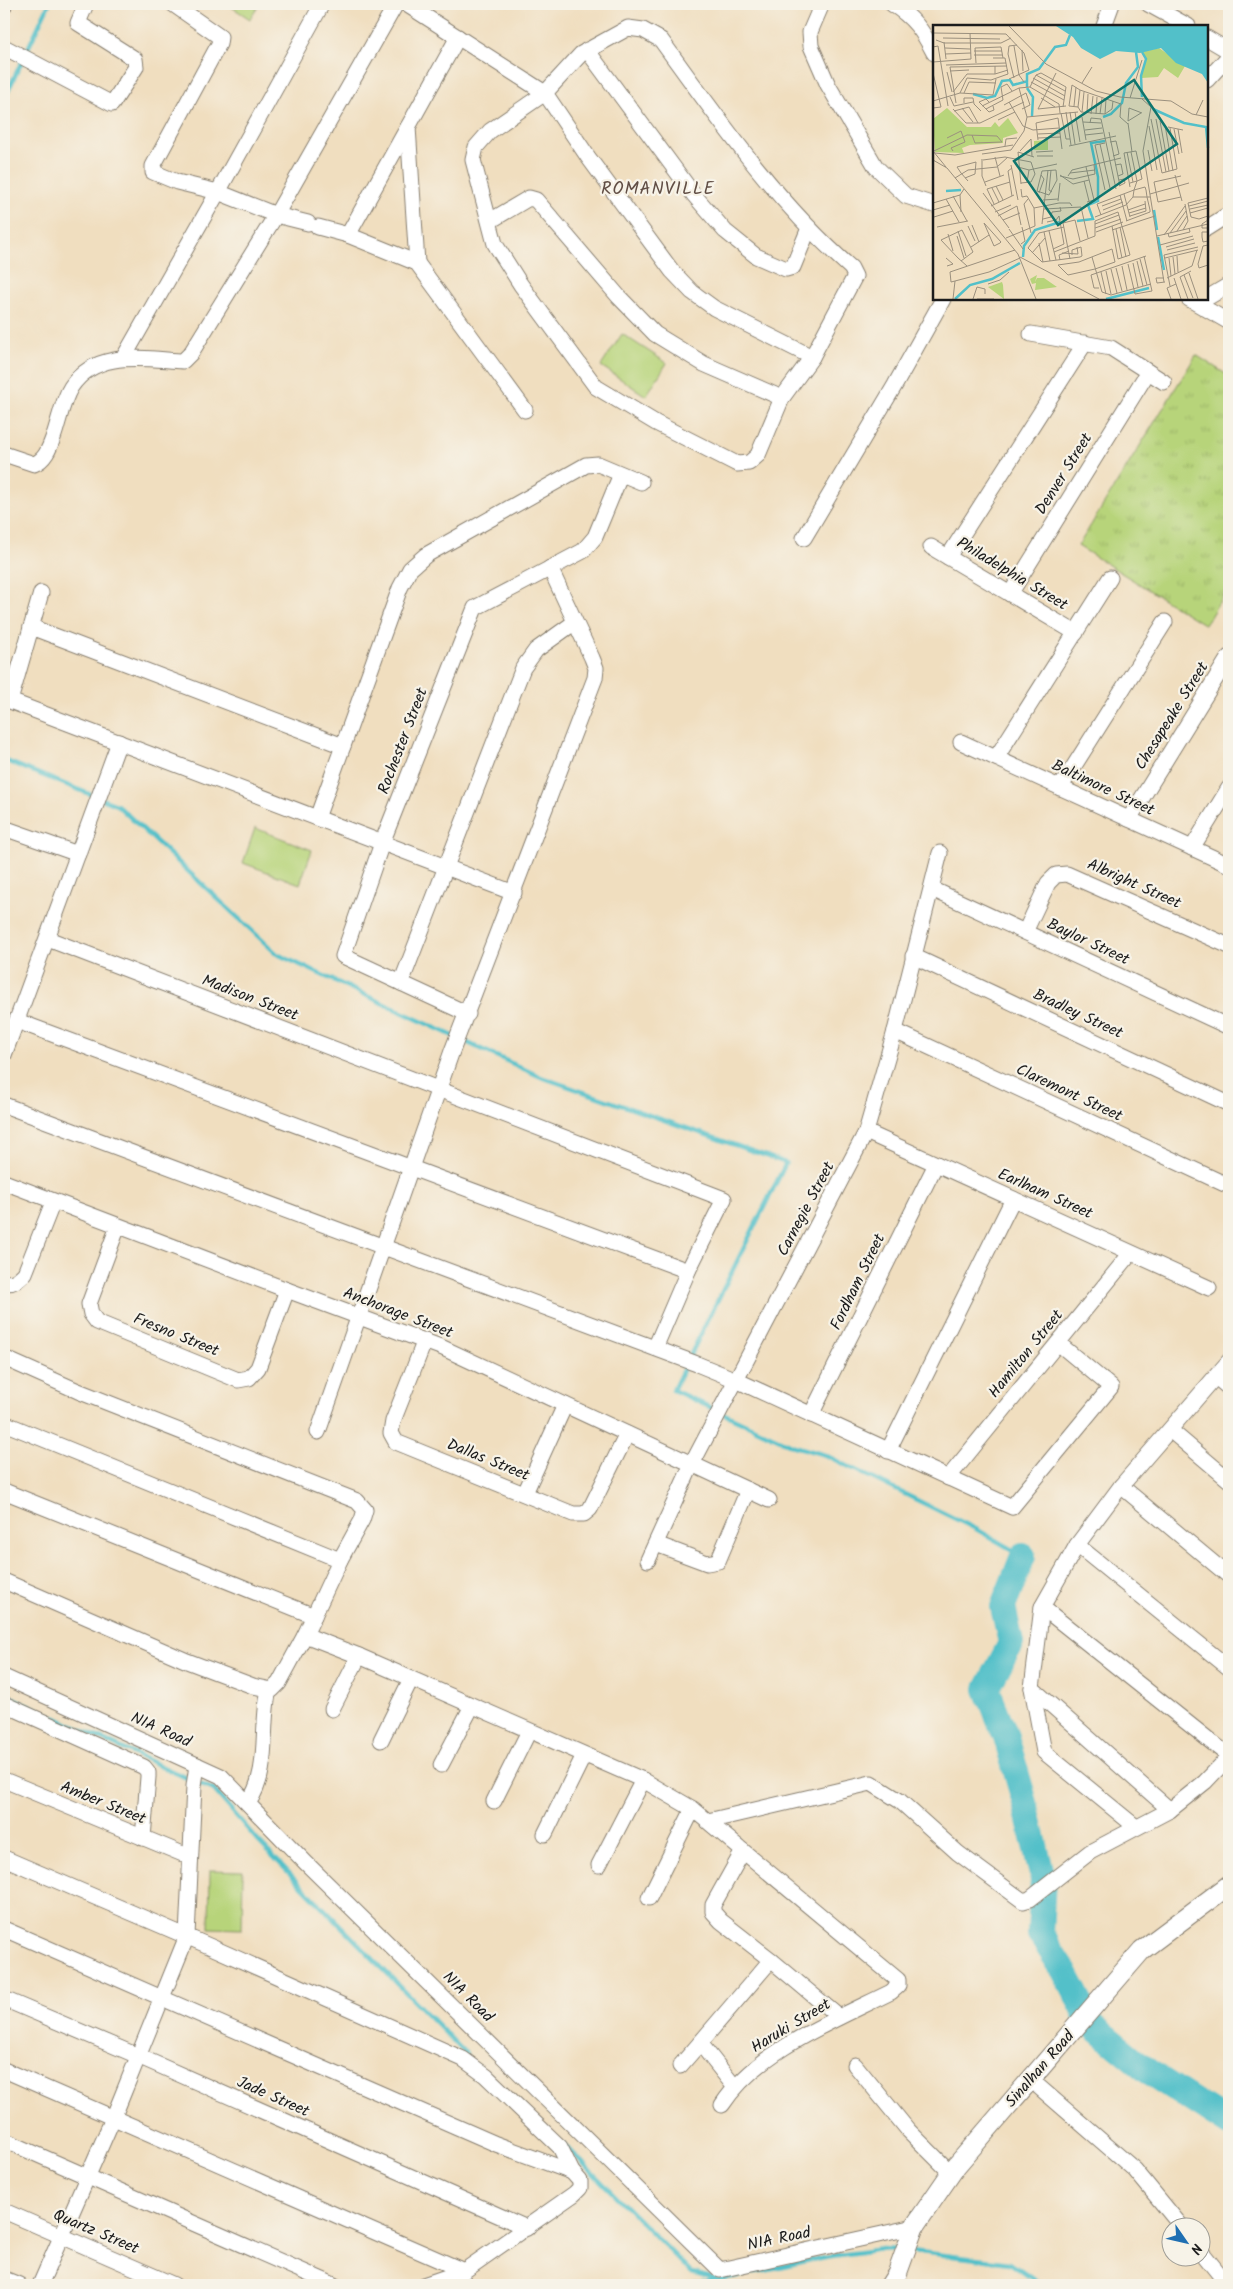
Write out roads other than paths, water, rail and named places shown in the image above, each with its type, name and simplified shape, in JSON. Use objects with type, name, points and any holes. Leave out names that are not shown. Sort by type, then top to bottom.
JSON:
[{"type":"street","points":[[7,48],[112,104],[136,67],[135,60],[78,23],[86,4]]},
{"type":"street","points":[[173,4],[220,37],[214,53],[153,166],[154,172],[177,182],[218,192],[276,215],[348,235],[417,263],[525,410]]},
{"type":"street","points":[[124,357],[322,4]]},
{"type":"street","points":[[4,454],[34,464],[42,461],[50,446],[70,389],[82,373],[98,363],[124,357],[183,361],[191,353],[276,215],[396,4]]},
{"type":"street","points":[[406,4],[545,93],[588,157],[672,271],[692,292],[714,308],[812,357]]},
{"type":"street","points":[[822,4],[810,32],[811,46],[828,85],[876,167],[906,196],[933,205]]},
{"type":"street","points":[[892,4],[910,15],[924,32],[933,51]]},
{"type":"street","points":[[1104,25],[1112,4]]},
{"type":"street","points":[[1148,4],[1186,25]]},
{"type":"street","points":[[628,28],[643,30],[661,40],[737,143],[809,228],[852,268],[855,276],[812,357],[782,398],[758,454],[749,463],[737,464],[656,423],[596,387],[521,285],[495,244],[473,160],[476,147],[490,131],[545,93],[564,71],[588,50],[628,28]]},
{"type":"street","points":[[348,235],[458,37]]},
{"type":"street","points":[[1208,39],[1229,51]]},
{"type":"street","points":[[588,50],[694,195],[725,231],[756,256],[786,270],[793,267],[809,228]]},
{"type":"street","points":[[1208,79],[1229,56]]},
{"type":"street","points":[[408,127],[417,263]]},
{"type":"street","points":[[490,221],[529,198],[536,200],[619,298],[655,334],[704,364],[782,398]]},
{"type":"street","points":[[1208,227],[1229,214]]},
{"type":"street","points":[[1208,296],[1229,285]]},
{"type":"street","points":[[804,538],[895,385],[942,300]]},
{"type":"street","points":[[1200,300],[1229,322]]},
{"type":"street","points":[[1031,334],[1085,342],[1110,348],[1164,382]]},
{"type":"street","points":[[948,557],[1085,342]]},
{"type":"street","name":"Denver Street","points":[[1010,594],[1148,372]]},
{"type":"street","points":[[318,818],[400,588],[410,569],[426,555],[586,465],[598,464],[641,482]]},
{"type":"street","name":"Rochester Street","points":[[468,1014],[343,956],[382,842],[475,608],[479,604],[583,550],[595,537],[620,474]]},
{"type":"street","name":"Philadelphia Street","points":[[931,547],[1076,632]]},
{"type":"street","points":[[318,1432],[452,1051],[468,1014],[595,678],[596,668],[550,568]]},
{"type":"street","points":[[996,758],[1110,578]]},
{"type":"street","points":[[41,593],[10,700],[514,893]]},
{"type":"street","points":[[401,983],[523,668],[536,650],[575,622]]},
{"type":"street","points":[[1060,788],[1165,622]]},
{"type":"street","points":[[31,627],[344,746]]},
{"type":"street","name":"Chesapeake Street","points":[[1129,819],[1229,657]]},
{"type":"street","points":[[4,1055],[119,742]]},
{"type":"street","name":"Baltimore Street","points":[[961,742],[1229,866]]},
{"type":"street","points":[[1192,848],[1229,788]]},
{"type":"street","points":[[4,828],[78,854]]},
{"type":"street","name":"Carnegie Street","points":[[648,1560],[692,1464],[866,1132],[895,1031],[940,853]]},
{"type":"street","name":"Albright Street","points":[[1025,932],[1048,883],[1056,875],[1067,874],[1229,946]]},
{"type":"street","name":"Baylor Street","points":[[932,889],[1229,1027]]},
{"type":"street","name":"Madison Street","points":[[48,939],[724,1199],[688,1271]]},
{"type":"street","name":"Bradley Street","points":[[913,956],[1229,1104]]},
{"type":"street","points":[[17,1021],[688,1271],[655,1348]]},
{"type":"street","name":"Claremont Street","points":[[895,1031],[1229,1186]]},
{"type":"street","points":[[4,1106],[698,1364],[1012,1507],[1111,1387],[1058,1343]]},
{"type":"street","name":"Earlham Street","points":[[866,1132],[1209,1288]]},
{"type":"street","name":"Fordham Street","points":[[811,1415],[936,1164]]},
{"type":"street","name":"Anchorage Street","points":[[4,1182],[287,1290],[425,1340],[769,1500]]},
{"type":"street","points":[[888,1451],[1013,1199]]},
{"type":"street","points":[[4,1282],[17,1281],[25,1273],[53,1202]]},
{"type":"street","name":"Fresno Street","points":[[118,1226],[89,1304],[90,1314],[97,1322],[238,1380],[249,1378],[258,1368],[287,1290]]},
{"type":"street","name":"Hamilton Street","points":[[948,1478],[1131,1253]]},
{"type":"street","name":"Dallas Street","points":[[425,1340],[393,1421],[390,1433],[396,1442],[573,1514],[584,1514],[590,1509],[627,1434]]},
{"type":"street","points":[[4,1358],[78,1391],[357,1501],[365,1510],[362,1520],[340,1560],[305,1635],[279,1683],[272,1690],[187,1661],[4,1581]]},
{"type":"street","points":[[1136,1827],[1044,1752],[1032,1688],[1042,1607],[1077,1545],[1121,1486],[1229,1361]]},
{"type":"street","points":[[1216,1377],[1229,1388]]},
{"type":"street","points":[[524,1493],[565,1405]]},
{"type":"street","points":[[4,1423],[340,1560]]},
{"type":"street","points":[[1170,1430],[1229,1480]]},
{"type":"street","points":[[1121,1486],[1229,1576]]},
{"type":"street","points":[[656,1544],[707,1563],[718,1561],[748,1490]]},
{"type":"street","points":[[4,1491],[314,1616]]},
{"type":"street","points":[[1077,1545],[1229,1668]]},
{"type":"street","points":[[708,1821],[871,1783],[900,1801],[958,1853],[1024,1901],[1030,1899],[1090,1852],[1170,1810],[1206,1782],[1229,1757],[1042,1607]]},
{"type":"street","points":[[305,1635],[359,1656],[643,1780],[693,1809],[743,1851],[713,1905],[713,1912],[721,1921],[771,1960],[839,2018]]},
{"type":"street","points":[[332,1710],[359,1656]]},
{"type":"street","name":"NIA Road","points":[[4,1677],[196,1775],[221,1776],[720,2270],[913,2232]]},
{"type":"street","points":[[381,1740],[411,1679]]},
{"type":"street","points":[[1032,1688],[1170,1810]]},
{"type":"street","points":[[248,1803],[252,1798],[263,1765],[266,1703],[269,1690]]},
{"type":"street","points":[[4,1704],[144,1767],[148,1772],[148,1777],[143,1838]]},
{"type":"street","points":[[441,1765],[472,1706]]},
{"type":"street","points":[[494,1802],[529,1731]]},
{"type":"street","points":[[545,1834],[584,1754]]},
{"type":"street","points":[[40,2285],[114,2116],[187,1936],[196,1775]]},
{"type":"street","name":"Amber Street","points":[[4,1780],[190,1857]]},
{"type":"street","points":[[599,1864],[643,1780]]},
{"type":"street","points":[[649,1898],[693,1809]]},
{"type":"street","name":"Haruki Street","points":[[722,2105],[734,2086],[769,2056],[898,1986],[898,1980],[894,1975],[743,1851]]},
{"type":"street","points":[[4,1858],[187,1936],[463,2059],[486,2076],[560,2147],[572,2172],[580,2181],[580,2188],[527,2228],[464,2271],[423,2285]]},
{"type":"street","name":"Sinalhan Road","points":[[894,2280],[913,2232],[951,2173],[1142,1950],[1229,1885]]},
{"type":"street","points":[[4,1930],[496,2144],[572,2172]]},
{"type":"street","points":[[680,2066],[771,1960]]},
{"type":"street","name":"Jade Street","points":[[4,1999],[138,2056],[527,2228]]},
{"type":"street","points":[[700,2043],[734,2086]]},
{"type":"street","points":[[855,2065],[908,2130],[951,2173]]},
{"type":"street","points":[[4,2070],[114,2116],[464,2271]]},
{"type":"street","points":[[1031,2080],[1135,2170],[1173,2216]]},
{"type":"street","points":[[4,2140],[334,2285]]},
{"type":"street","name":"Quartz Street","points":[[4,2211],[174,2285]]},
{"type":"street","points":[[1210,2262],[1228,2285]]},
{"type":"street","points":[[4,2279],[19,2285]]},
{"type":"waterway","points":[[4,99],[49,4]]},
{"type":"waterway","points":[[4,760],[117,805],[277,954],[541,1077],[786,1163],[673,1390],[791,1445],[825,1455],[976,1529],[1023,1556]]},
{"type":"waterway","points":[[1023,1556],[1003,1607],[1011,1643],[987,1689],[1006,1737],[1025,1803],[1043,1879],[1040,1934],[1064,1971],[1092,2025],[1149,2072],[1229,2124]]},
{"type":"waterway","points":[[4,1694],[191,1780]]},
{"type":"waterway","points":[[198,1783],[214,1790],[258,1841],[466,2054]]},
{"type":"waterway","points":[[565,2145],[692,2273],[718,2280],[825,2257],[882,2249],[900,2250]]},
{"type":"waterway","points":[[911,2251],[1010,2263],[1041,2285]]},
{"type":"waterway","points":[[686,2285],[716,2281]]},
{"type":"district","name":"ROMANVILLE","points":[[658,189]]}]
